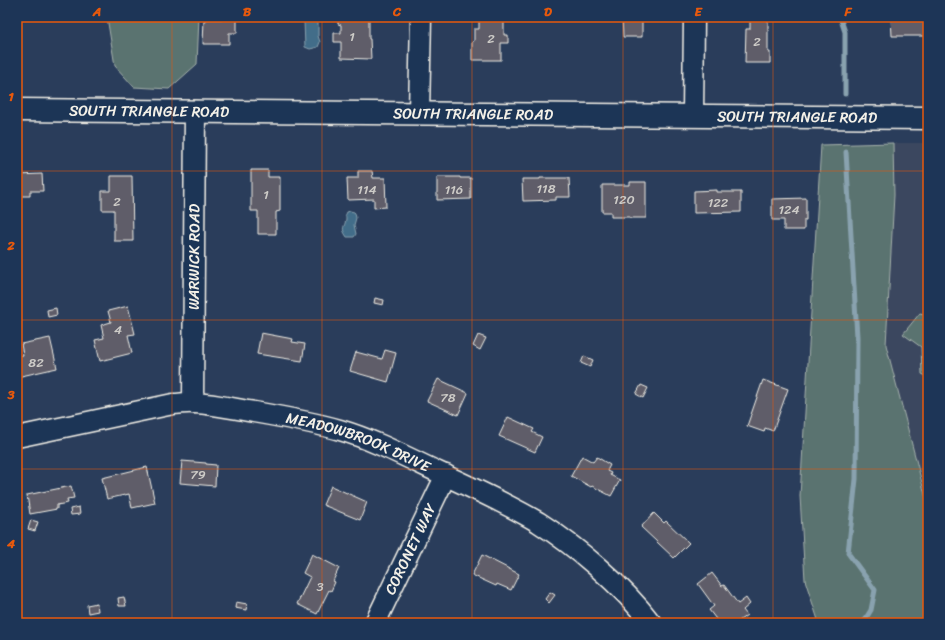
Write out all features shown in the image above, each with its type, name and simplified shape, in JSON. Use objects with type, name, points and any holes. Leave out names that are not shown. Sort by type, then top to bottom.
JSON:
[{"type":"street","points":[[419,113],[421,17]]},
{"type":"street","points":[[693,116],[694,17]]},
{"type":"street","name":"SOUTH TRIANGLE ROAD","points":[[17,110],[928,118]]},
{"type":"street","name":"WARWICK ROAD","points":[[193,403],[195,111]]},
{"type":"street","name":"MEADOWBROOK DRIVE","points":[[17,437],[173,404],[193,403],[283,417],[341,430],[368,440],[446,475],[512,507],[538,523],[583,555],[606,575],[628,597],[650,623]]},
{"type":"street","name":"CORONET WAY","points":[[375,623],[446,475]]},
{"type":"shaded area","points":[[310,17],[316,19],[318,23],[318,36],[320,42],[318,47],[310,49],[305,47],[304,21],[306,18]]},
{"type":"shaded area","points":[[893,143],[928,143],[928,506],[886,345],[894,195]]},
{"type":"shaded area","points":[[350,211],[355,213],[356,218],[354,225],[356,234],[354,237],[347,237],[343,229],[346,219],[345,215]]},
{"type":"green space","points":[[107,17],[199,17],[197,64],[169,89],[134,87],[115,66]]},
{"type":"green space","points":[[893,143],[894,195],[886,345],[928,506],[928,623],[819,623],[805,580],[800,496],[821,145]]},
{"type":"green space","points":[[920,313],[928,315],[928,377],[922,374],[921,347],[903,334]]},
{"type":"building","points":[[341,17],[369,17],[371,59],[341,58],[341,42],[334,42],[334,33],[341,33],[341,25],[338,24],[338,19],[341,19]]},
{"type":"building","points":[[622,17],[645,17],[645,20],[642,20],[642,37],[623,37]]},
{"type":"building","points":[[750,17],[768,17],[768,52],[770,52],[770,63],[745,63],[746,29],[750,29]]},
{"type":"building","points":[[891,17],[928,17],[928,36],[892,36]]},
{"type":"building","points":[[504,18],[504,35],[508,35],[508,43],[501,43],[501,60],[472,60],[474,29],[479,29],[479,19]]},
{"type":"building","points":[[237,19],[237,33],[229,33],[229,44],[203,44],[204,20]]},
{"type":"building","points":[[251,170],[268,170],[268,177],[280,177],[280,211],[276,212],[276,234],[258,234],[258,211],[251,211]]},
{"type":"building","points":[[358,171],[372,171],[373,178],[385,178],[386,207],[374,208],[374,199],[348,200],[347,178],[358,178]]},
{"type":"building","points":[[17,173],[18,175],[42,174],[43,191],[30,191],[30,196],[17,196]]},
{"type":"building","points":[[111,176],[132,176],[133,241],[114,241],[114,210],[102,210],[102,191],[111,191]]},
{"type":"building","points":[[437,177],[471,178],[471,199],[437,200]]},
{"type":"building","points":[[569,178],[570,197],[556,197],[556,200],[523,201],[522,179]]},
{"type":"building","points":[[630,182],[646,182],[646,218],[611,217],[611,212],[602,212],[602,185],[630,185]]},
{"type":"building","points":[[717,190],[717,192],[741,192],[741,212],[694,213],[694,191]]},
{"type":"building","points":[[806,198],[806,220],[804,220],[804,230],[784,230],[784,220],[772,220],[772,199]]},
{"type":"building","points":[[375,298],[384,300],[383,305],[374,303]]},
{"type":"building","points":[[128,306],[135,334],[128,335],[132,353],[100,361],[95,340],[104,338],[101,325],[111,322],[108,311]]},
{"type":"building","points":[[56,308],[57,315],[48,317],[47,310]]},
{"type":"building","points":[[261,333],[293,339],[292,342],[305,344],[302,361],[257,354]]},
{"type":"building","points":[[478,335],[486,338],[480,350],[473,346]]},
{"type":"building","points":[[50,338],[57,368],[17,377],[17,356],[23,355],[21,344]]},
{"type":"building","points":[[385,350],[396,353],[388,382],[350,371],[356,352],[382,359]]},
{"type":"building","points":[[584,356],[593,360],[590,367],[581,363]]},
{"type":"building","points":[[438,379],[468,393],[458,415],[427,401]]},
{"type":"building","points":[[763,380],[788,389],[773,431],[765,428],[764,432],[747,426]]},
{"type":"building","points":[[641,385],[648,388],[643,398],[636,394]]},
{"type":"building","points":[[508,417],[534,429],[532,432],[542,437],[535,452],[499,436]]},
{"type":"building","points":[[582,456],[593,462],[597,457],[610,465],[607,471],[611,473],[610,475],[620,480],[611,496],[571,476]]},
{"type":"building","points":[[182,461],[216,465],[215,486],[180,483]]},
{"type":"building","points":[[147,467],[155,503],[132,508],[129,494],[107,499],[102,478]]},
{"type":"building","points":[[71,486],[74,498],[67,499],[68,503],[57,505],[57,509],[30,514],[27,495]]},
{"type":"building","points":[[331,486],[367,502],[360,520],[323,505]]},
{"type":"building","points":[[79,507],[80,514],[71,515],[70,509]]},
{"type":"building","points":[[654,513],[664,523],[666,521],[689,543],[674,558],[641,527]]},
{"type":"building","points":[[31,520],[38,522],[35,531],[28,529]]},
{"type":"building","points":[[312,554],[339,568],[333,581],[335,582],[331,591],[329,590],[317,614],[297,604],[310,577],[303,573]]},
{"type":"building","points":[[482,555],[519,574],[511,590],[497,584],[496,586],[472,575]]},
{"type":"building","points":[[712,573],[722,586],[724,585],[738,604],[746,598],[750,604],[743,610],[747,615],[736,623],[719,623],[709,610],[714,606],[698,584]]},
{"type":"building","points":[[550,592],[555,595],[549,603],[545,599]]},
{"type":"building","points":[[124,597],[126,606],[119,606],[118,598]]},
{"type":"building","points":[[236,602],[247,604],[246,610],[235,608]]},
{"type":"building","points":[[97,603],[98,611],[88,613],[87,605]]},
{"type":"waterway","points":[[840,17],[845,32],[845,94]]},
{"type":"waterway","points":[[846,152],[857,337],[856,479],[848,553],[875,590],[871,610],[863,623]]}]
